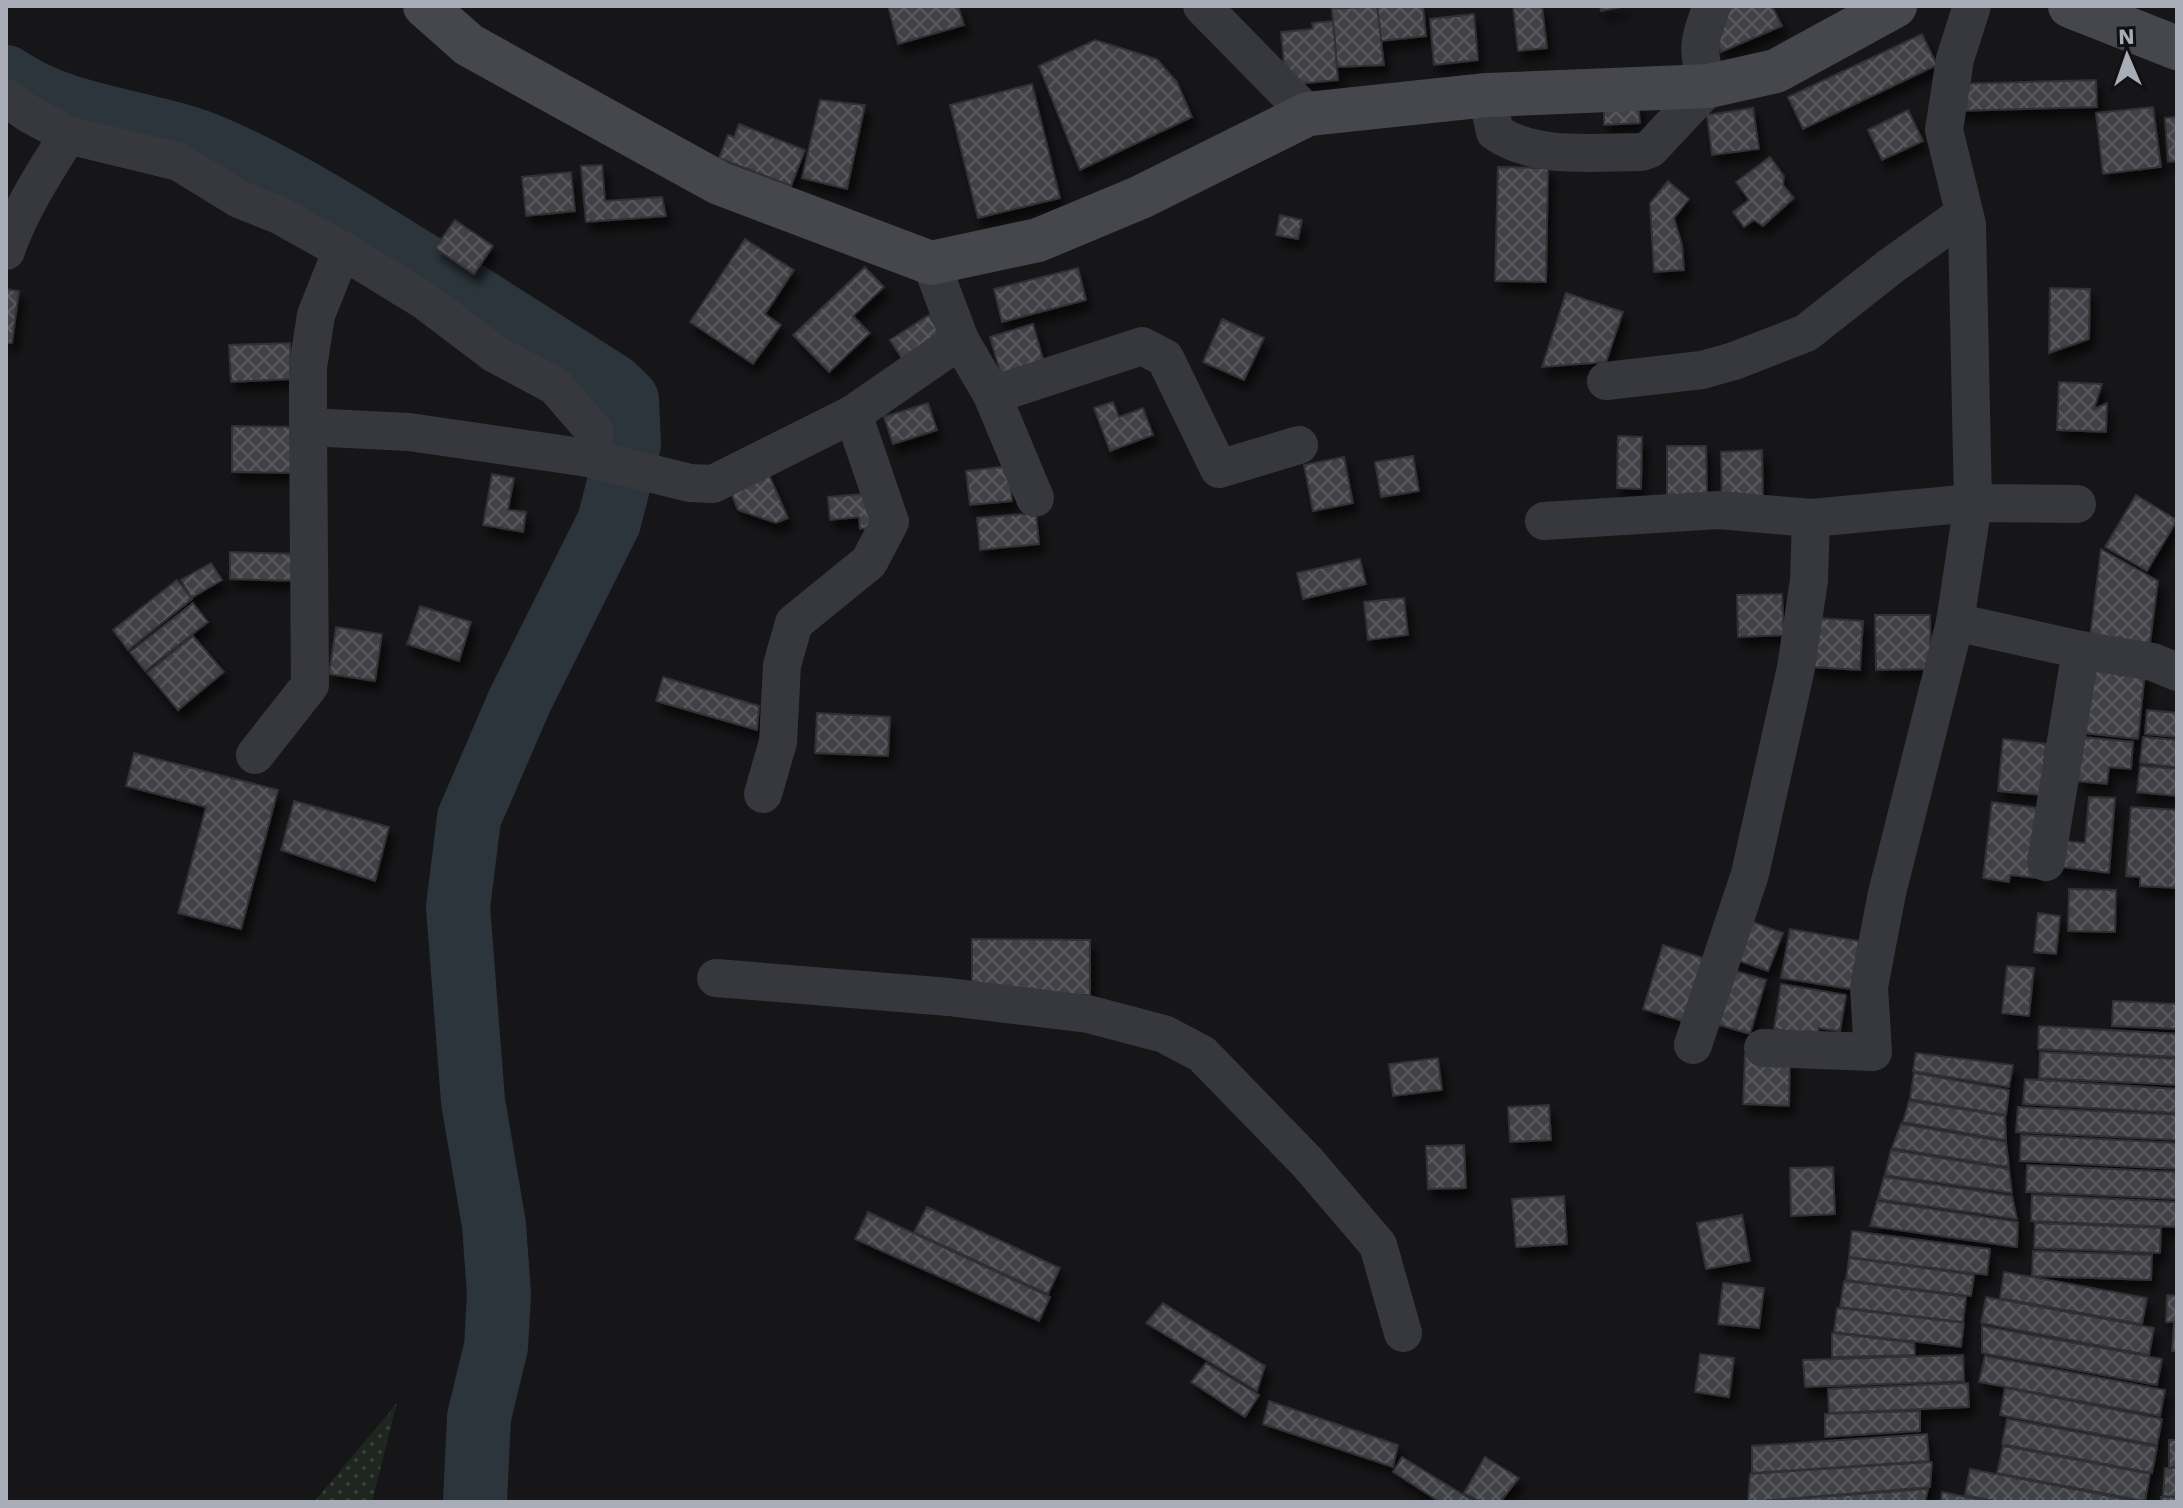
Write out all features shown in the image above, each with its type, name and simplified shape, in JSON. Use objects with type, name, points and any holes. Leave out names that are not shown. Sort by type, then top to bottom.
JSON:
[{"type":"street","points":[[425,6],[469,45],[719,183],[931,263],[1038,240],[1141,197],[1308,114],[1487,95],[1709,86],[1776,71],[1895,6]]},
{"type":"street","points":[[1202,6],[1308,114]]},
{"type":"street","points":[[1709,86],[1701,66],[1698,45],[1712,6]]},
{"type":"street","points":[[1763,1048],[1873,1052],[1869,987],[1887,893],[1955,622],[1973,503],[1967,224],[1944,130],[1955,59],[1972,6]]},
{"type":"street","points":[[2070,6],[2177,48]]},
{"type":"street","points":[[1487,95],[1495,132],[1519,146],[1571,151],[1641,152],[1650,149],[1709,86]]},
{"type":"street","points":[[6,98],[68,135],[179,162],[239,199],[279,215],[342,250],[425,301],[495,354],[555,386],[595,432],[588,458]]},
{"type":"street","points":[[6,251],[12,232],[37,185],[68,135]]},
{"type":"street","points":[[1606,381],[1702,370],[1806,333],[1964,214]]},
{"type":"street","points":[[255,755],[310,685],[308,367],[316,315],[342,250]]},
{"type":"street","points":[[931,263],[960,340],[992,395],[1035,498]]},
{"type":"street","points":[[308,427],[409,432],[588,458],[690,483],[713,484],[853,414],[960,340]]},
{"type":"street","points":[[992,395],[1142,346],[1165,358],[1219,469],[1299,445]]},
{"type":"street","points":[[763,794],[778,742],[782,665],[794,623],[869,562],[890,522],[853,414]]},
{"type":"street","points":[[1544,521],[1719,510],[1811,518],[1973,503],[2077,504]]},
{"type":"street","points":[[1693,1045],[1750,874],[1757,844],[1796,668],[1809,580],[1811,518]]},
{"type":"street","points":[[1955,622],[2081,650],[2153,662],[2177,672]]},
{"type":"street","points":[[2046,862],[2081,650]]},
{"type":"street","points":[[716,978],[949,997],[1088,1014],[1164,1034],[1202,1054],[1307,1162],[1378,1245],[1403,1333]]},
{"type":"shaded area","points":[[397,1403],[372,1502],[314,1502]]},
{"type":"building","points":[[888,6],[958,6],[964,25],[898,44]]},
{"type":"building","points":[[1377,6],[1423,6],[1426,36],[1381,41]]},
{"type":"building","points":[[1377,6],[1384,65],[1337,67],[1332,9]]},
{"type":"building","points":[[1513,6],[1542,6],[1547,48],[1518,51]]},
{"type":"building","points":[[1600,6],[1626,6],[1601,11]]},
{"type":"building","points":[[1727,6],[1772,6],[1782,26],[1721,52],[1714,35]]},
{"type":"building","points":[[1474,14],[1478,60],[1434,65],[1430,19]]},
{"type":"building","points":[[1333,21],[1338,80],[1286,85],[1281,32],[1313,29],[1312,23]]},
{"type":"building","points":[[1922,34],[1937,65],[1803,129],[1788,97]]},
{"type":"building","points":[[1095,40],[1157,59],[1177,82],[1192,117],[1080,170],[1039,66]]},
{"type":"building","points":[[2096,80],[2097,107],[1956,111],[1956,84]]},
{"type":"building","points":[[1032,84],[1060,198],[978,218],[950,105]]},
{"type":"building","points":[[820,100],[865,105],[847,189],[802,178]]},
{"type":"building","points":[[1638,102],[1640,123],[1604,125],[1604,104]]},
{"type":"building","points":[[2153,107],[2161,167],[2103,174],[2096,113]]},
{"type":"building","points":[[1753,108],[1759,149],[1712,155],[1707,115]]},
{"type":"building","points":[[1908,110],[1923,141],[1882,160],[1868,130]]},
{"type":"building","points":[[2177,117],[2177,161],[2168,162],[2165,118]]},
{"type":"building","points":[[739,124],[805,150],[791,186],[719,158],[728,135],[734,137]]},
{"type":"building","points":[[1770,157],[1784,176],[1783,185],[1794,198],[1763,226],[1754,220],[1744,227],[1733,212],[1749,200],[1736,182]]},
{"type":"building","points":[[602,165],[605,201],[662,197],[666,216],[586,222],[581,166]]},
{"type":"building","points":[[1498,167],[1548,168],[1546,282],[1495,281]]},
{"type":"building","points":[[571,172],[575,211],[526,216],[522,177]]},
{"type":"building","points":[[1668,181],[1689,199],[1674,218],[1682,245],[1684,270],[1654,272],[1650,203]]},
{"type":"building","points":[[1280,215],[1302,220],[1298,239],[1276,235]]},
{"type":"building","points":[[455,220],[493,246],[474,274],[435,248]]},
{"type":"building","points":[[745,239],[794,270],[765,314],[781,325],[753,364],[690,322]]},
{"type":"building","points":[[865,267],[884,287],[853,316],[870,333],[829,372],[793,335]]},
{"type":"building","points":[[1078,268],[1086,300],[1002,322],[994,289]]},
{"type":"building","points":[[2050,288],[2090,289],[2089,339],[2049,353]]},
{"type":"building","points":[[6,289],[19,291],[12,343],[6,343]]},
{"type":"building","points":[[1566,293],[1623,312],[1606,362],[1542,367]]},
{"type":"building","points":[[929,315],[947,343],[908,368],[890,340]]},
{"type":"building","points":[[1222,319],[1264,338],[1244,380],[1203,362]]},
{"type":"building","points":[[1033,324],[1047,373],[1004,385],[990,337]]},
{"type":"building","points":[[290,343],[291,379],[231,382],[229,345]]},
{"type":"building","points":[[2059,382],[2102,384],[2094,409],[2107,403],[2106,432],[2057,430]]},
{"type":"building","points":[[1113,402],[1119,417],[1143,408],[1153,435],[1110,451],[1094,408]]},
{"type":"building","points":[[928,403],[937,430],[893,444],[884,417]]},
{"type":"building","points":[[232,426],[298,427],[297,473],[232,472]]},
{"type":"building","points":[[1618,436],[1642,437],[1641,489],[1617,488]]},
{"type":"building","points":[[1667,446],[1706,446],[1707,495],[1667,495]]},
{"type":"building","points":[[1762,450],[1763,501],[1722,503],[1721,452]]},
{"type":"building","points":[[1413,456],[1419,491],[1381,497],[1375,462]]},
{"type":"building","points":[[1344,457],[1353,503],[1313,511],[1304,465]]},
{"type":"building","points":[[1009,466],[1012,501],[970,505],[966,471]]},
{"type":"building","points":[[766,468],[788,518],[776,523],[738,510],[729,488]]},
{"type":"building","points":[[492,474],[514,478],[508,510],[526,512],[523,532],[483,525]]},
{"type":"building","points":[[876,493],[879,527],[860,529],[859,517],[830,520],[828,497]]},
{"type":"building","points":[[2136,495],[2177,520],[2147,571],[2105,547]]},
{"type":"building","points":[[1036,513],[1039,544],[980,550],[977,518]]},
{"type":"building","points":[[2101,549],[2158,581],[2150,643],[2090,637]]},
{"type":"building","points":[[230,552],[298,554],[297,581],[230,579]]},
{"type":"building","points":[[1360,559],[1366,584],[1303,599],[1297,573]]},
{"type":"building","points":[[211,563],[222,580],[191,598],[181,580]]},
{"type":"building","points":[[177,580],[192,599],[128,650],[113,630]]},
{"type":"building","points":[[1782,594],[1784,635],[1738,637],[1737,595]]},
{"type":"building","points":[[1404,598],[1408,635],[1368,640],[1364,602]]},
{"type":"building","points":[[193,603],[208,622],[145,671],[130,652]]},
{"type":"building","points":[[420,606],[471,622],[459,661],[407,644]]},
{"type":"building","points":[[1875,615],[1930,615],[1931,669],[1876,670]]},
{"type":"building","points":[[1815,618],[1863,621],[1860,670],[1811,667]]},
{"type":"building","points":[[336,627],[382,634],[375,681],[329,674]]},
{"type":"building","points":[[193,636],[224,672],[178,710],[147,673]]},
{"type":"building","points":[[2091,666],[2145,672],[2138,739],[2084,733]]},
{"type":"building","points":[[663,677],[759,706],[757,730],[656,701]]},
{"type":"building","points":[[2147,710],[2177,713],[2177,737],[2145,734]]},
{"type":"building","points":[[817,713],[890,717],[888,756],[815,753]]},
{"type":"building","points":[[2082,737],[2133,742],[2131,769],[2109,767],[2107,784],[2077,781]]},
{"type":"building","points":[[2143,737],[2177,740],[2177,767],[2140,763]]},
{"type":"building","points":[[2003,739],[2046,744],[2041,795],[1998,791]]},
{"type":"building","points":[[134,753],[278,790],[241,929],[178,913],[206,807],[126,786]]},
{"type":"building","points":[[2140,766],[2177,769],[2177,796],[2137,792]]},
{"type":"building","points":[[2089,797],[2115,798],[2109,873],[2053,866],[2056,840],[2085,843]]},
{"type":"building","points":[[294,801],[389,827],[375,881],[281,850]]},
{"type":"building","points":[[1992,802],[2045,809],[2037,878],[2010,875],[2009,882],[1983,878]]},
{"type":"building","points":[[2131,807],[2177,810],[2177,888],[2140,886],[2140,877],[2126,876]]},
{"type":"building","points":[[2069,889],[2116,890],[2115,932],[2068,931]]},
{"type":"building","points":[[2038,913],[2060,916],[2056,954],[2034,952]]},
{"type":"building","points":[[1742,918],[1783,933],[1768,971],[1728,957]]},
{"type":"building","points":[[1790,929],[1859,941],[1851,989],[1781,978]]},
{"type":"building","points":[[972,939],[1090,940],[1090,995],[972,995]]},
{"type":"building","points":[[1663,945],[1706,959],[1686,1022],[1643,1009]]},
{"type":"building","points":[[2007,966],[2034,968],[2029,1016],[2002,1013]]},
{"type":"building","points":[[1732,970],[1766,980],[1750,1034],[1716,1024]]},
{"type":"building","points":[[1781,984],[1846,995],[1840,1031],[1819,1028],[1817,1036],[1774,1029]]},
{"type":"building","points":[[2113,1001],[2177,1004],[2177,1029],[2112,1026]]},
{"type":"building","points":[[2039,1026],[2177,1034],[2177,1057],[2038,1049]]},
{"type":"building","points":[[2040,1052],[2177,1059],[2177,1085],[2039,1078]]},
{"type":"building","points":[[1916,1053],[2013,1065],[2009,1087],[1913,1071]]},
{"type":"building","points":[[1745,1055],[1790,1056],[1789,1106],[1743,1104]]},
{"type":"building","points":[[1438,1058],[1442,1090],[1393,1096],[1389,1064]]},
{"type":"building","points":[[1914,1073],[2009,1090],[2006,1115],[1910,1099]]},
{"type":"building","points":[[2025,1079],[2177,1089],[2177,1113],[2023,1104]]},
{"type":"building","points":[[1909,1101],[2005,1116],[2006,1140],[1903,1122]]},
{"type":"building","points":[[1549,1105],[1551,1140],[1510,1142],[1508,1107]]},
{"type":"building","points":[[2018,1107],[2177,1115],[2177,1140],[2016,1132]]},
{"type":"building","points":[[1901,1124],[2006,1142],[2009,1167],[1892,1148]]},
{"type":"building","points":[[2021,1135],[2177,1143],[2177,1169],[2020,1161]]},
{"type":"building","points":[[1464,1145],[1466,1188],[1428,1189],[1426,1146]]},
{"type":"building","points":[[1891,1150],[2009,1169],[2012,1193],[1885,1175]]},
{"type":"building","points":[[2027,1165],[2177,1172],[2177,1199],[2026,1192]]},
{"type":"building","points":[[1833,1167],[1835,1214],[1791,1216],[1790,1168]]},
{"type":"building","points":[[1884,1177],[2012,1196],[2017,1219],[1878,1199]]},
{"type":"building","points":[[2032,1195],[2177,1202],[2177,1227],[2031,1221]]},
{"type":"building","points":[[1564,1196],[1567,1244],[1516,1247],[1512,1199]]},
{"type":"building","points":[[1877,1201],[2018,1222],[2017,1247],[1870,1226]]},
{"type":"building","points":[[927,1207],[1060,1268],[1048,1294],[914,1232]]},
{"type":"building","points":[[868,1212],[1050,1297],[1039,1321],[855,1239]]},
{"type":"building","points":[[1742,1215],[1750,1261],[1706,1269],[1697,1223]]},
{"type":"building","points":[[2035,1223],[2161,1228],[2160,1253],[2034,1248]]},
{"type":"building","points":[[1852,1231],[1990,1249],[1987,1275],[1849,1257]]},
{"type":"building","points":[[2033,1251],[2152,1255],[2151,1280],[2032,1276]]},
{"type":"building","points":[[1849,1258],[1974,1275],[1971,1296],[1846,1280]]},
{"type":"building","points":[[2004,1272],[2147,1298],[2142,1324],[2000,1298]]},
{"type":"building","points":[[1844,1281],[1966,1297],[1963,1322],[1840,1307]]},
{"type":"building","points":[[1723,1283],[1764,1288],[1759,1328],[1718,1324]]},
{"type":"building","points":[[2167,1295],[2177,1296],[2177,1322],[2166,1322]]},
{"type":"building","points":[[1986,1297],[2154,1328],[2149,1355],[1981,1323]]},
{"type":"building","points":[[1163,1303],[1265,1366],[1257,1391],[1146,1323]]},
{"type":"building","points":[[1837,1308],[1964,1323],[1961,1347],[1834,1332]]},
{"type":"building","points":[[2174,1324],[2177,1324],[2177,1351],[2172,1351]]},
{"type":"building","points":[[1982,1326],[2162,1359],[2157,1385],[1982,1353]]},
{"type":"building","points":[[1832,1333],[1914,1343],[1915,1355],[1832,1357]]},
{"type":"building","points":[[1700,1354],[1734,1358],[1729,1397],[1695,1392]]},
{"type":"building","points":[[1963,1355],[1964,1381],[1805,1387],[1803,1360]]},
{"type":"building","points":[[1985,1356],[2165,1390],[2160,1416],[1979,1382]]},
{"type":"building","points":[[1206,1363],[1259,1395],[1245,1417],[1191,1382]]},
{"type":"building","points":[[1968,1383],[1969,1407],[1829,1413],[1828,1389]]},
{"type":"building","points":[[2005,1388],[2162,1419],[2157,1445],[2000,1415]]},
{"type":"building","points":[[1269,1401],[1398,1445],[1393,1467],[1263,1424]]},
{"type":"building","points":[[1920,1411],[1920,1431],[1825,1437],[1825,1414]]},
{"type":"building","points":[[2007,1419],[2157,1447],[2152,1473],[2002,1444]]},
{"type":"building","points":[[1927,1434],[1929,1461],[1752,1473],[1752,1446]]},
{"type":"building","points":[[2169,1440],[2177,1440],[2177,1467],[2169,1467]]},
{"type":"building","points":[[2003,1446],[2150,1474],[2145,1501],[1997,1473]]},
{"type":"building","points":[[1402,1457],[1475,1502],[1440,1502],[1393,1472]]},
{"type":"building","points":[[1485,1457],[1519,1478],[1500,1502],[1481,1502],[1464,1493]]},
{"type":"building","points":[[1932,1462],[1930,1487],[1748,1502],[1750,1474]]},
{"type":"building","points":[[2165,1468],[2177,1468],[2177,1497],[2163,1496]]},
{"type":"building","points":[[1970,1469],[2140,1502],[1998,1502],[1965,1495]]},
{"type":"building","points":[[1928,1489],[1925,1502],[1754,1502]]},
{"type":"building","points":[[1942,1492],[1991,1502],[1941,1502]]},
{"type":"building","points":[[2161,1497],[2177,1497],[2177,1502],[2161,1502]]},
{"type":"waterway","points":[[6,77],[56,103],[191,139],[265,172],[456,286],[613,386],[627,400],[629,444],[609,522],[520,700],[469,818],[458,907],[473,1101],[494,1225],[499,1294],[496,1347],[479,1417],[475,1502]]}]
